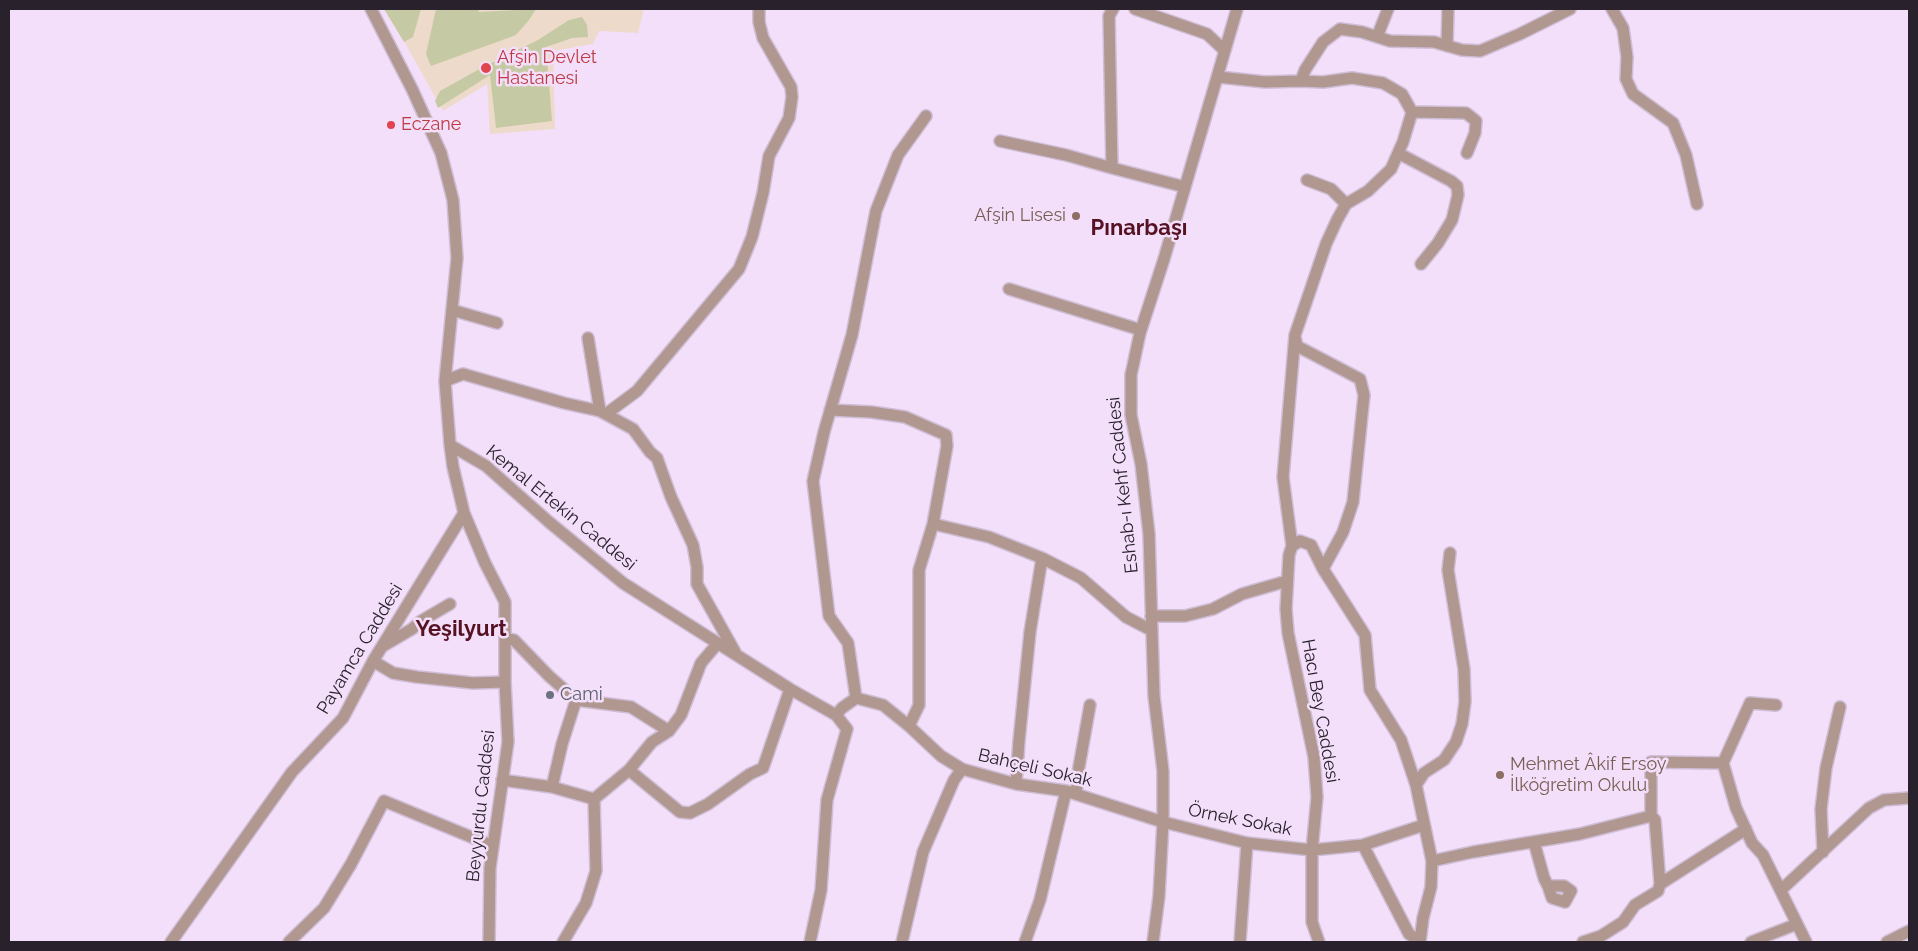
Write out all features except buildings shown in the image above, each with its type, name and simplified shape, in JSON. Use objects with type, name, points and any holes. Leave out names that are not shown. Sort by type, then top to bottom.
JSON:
[{"type":"street","points":[[371,9],[412,89],[441,153],[453,200],[457,258],[444,380],[450,445]]},
{"type":"street","points":[[603,413],[637,391],[739,270],[752,237],[763,193],[769,156],[788,118],[792,97],[791,87],[763,38],[759,22],[759,9]]},
{"type":"street","points":[[1112,168],[1109,16],[1113,9]]},
{"type":"street","points":[[1135,9],[1206,34],[1224,50]]},
{"type":"street","name":"Eshab-ı Kehf Caddesi","points":[[1153,942],[1159,896],[1163,822],[1163,771],[1154,696],[1149,534],[1141,464],[1131,415],[1130,376],[1141,330],[1237,9]]},
{"type":"street","points":[[1377,37],[1388,9]]},
{"type":"street","points":[[1447,46],[1448,9]]},
{"type":"street","points":[[1301,81],[1305,70],[1323,42],[1340,29],[1362,32],[1390,41],[1434,42],[1462,50],[1480,51],[1520,34],[1570,9]]},
{"type":"street","points":[[1612,9],[1623,28],[1627,57],[1626,78],[1633,94],[1673,123],[1686,156],[1697,204]]},
{"type":"street","points":[[1218,77],[1265,82],[1323,82],[1352,78],[1383,83],[1402,94],[1412,112],[1398,153],[1391,169],[1368,191],[1346,204],[1330,188],[1307,180]]},
{"type":"street","points":[[1412,112],[1466,113],[1476,121],[1475,133],[1468,153]]},
{"type":"street","points":[[810,942],[821,890],[827,800],[847,729],[836,715],[856,698],[848,643],[829,616],[814,482],[830,410],[852,335],[876,211],[898,155],[926,116]]},
{"type":"street","points":[[1000,141],[1066,155],[1185,187]]},
{"type":"street","points":[[1398,153],[1452,180],[1457,186],[1458,195],[1452,220],[1438,243],[1421,264]]},
{"type":"street","name":"Hacı Bey Caddesi","points":[[1318,942],[1312,922],[1312,850],[1317,796],[1314,764],[1288,633],[1286,609],[1287,581],[1292,546],[1283,477],[1295,335],[1326,244],[1346,204]]},
{"type":"street","points":[[1009,290],[1141,330]]},
{"type":"street","points":[[452,310],[497,323]]},
{"type":"street","points":[[1295,335],[1298,346],[1360,380],[1364,395],[1353,502],[1343,532],[1323,569]]},
{"type":"street","points":[[588,338],[603,413]]},
{"type":"street","points":[[444,380],[463,374],[603,413],[633,429],[650,452],[657,458],[671,497],[693,545],[697,584],[736,654]]},
{"type":"street","points":[[830,410],[872,412],[905,417],[946,435],[947,446],[933,524],[919,570],[919,705],[909,726]]},
{"type":"street","name":"Beyyurdu Caddesi","points":[[450,445],[464,513],[505,602],[505,682],[508,742],[490,868],[489,942]]},
{"type":"street","name":"Kemal Ertekin Caddesi","points":[[450,445],[486,466],[549,522],[623,582],[790,689],[836,715]]},
{"type":"street","name":"Payamca Caddesi","points":[[171,942],[292,772],[343,718],[382,647],[464,513]]},
{"type":"street","points":[[933,524],[989,537],[1042,558],[1081,578],[1126,617],[1152,630]]},
{"type":"street","points":[[1292,546],[1300,541],[1311,545],[1323,569],[1365,635],[1370,690],[1402,740],[1416,785],[1432,861],[1430,887],[1422,918],[1419,942]]},
{"type":"street","points":[[1416,785],[1424,773],[1444,760],[1456,742],[1465,702],[1464,669],[1458,622],[1448,570],[1450,553]]},
{"type":"street","points":[[1016,784],[1030,632],[1042,558]]},
{"type":"street","points":[[1151,616],[1185,616],[1213,609],[1242,594],[1287,581]]},
{"type":"street","points":[[382,647],[450,604]]},
{"type":"street","points":[[506,639],[514,640],[549,676],[576,700],[631,707],[669,731]]},
{"type":"street","points":[[594,799],[629,770],[652,742],[669,731],[680,715],[701,663],[718,643]]},
{"type":"street","points":[[374,661],[393,673],[417,677],[472,683],[505,682]]},
{"type":"street","points":[[629,770],[680,812],[690,813],[708,804],[750,774],[763,768],[790,689]]},
{"type":"street","name":"Bahçeli Sokak","points":[[856,698],[882,705],[909,726],[941,756],[962,769],[1016,784],[1071,793],[1163,822]]},
{"type":"street","points":[[552,787],[562,744],[576,700]]},
{"type":"street","points":[[1776,705],[1750,703],[1723,763],[1736,808],[1752,843],[1763,855],[1806,942]]},
{"type":"street","points":[[1025,942],[1040,900],[1071,793],[1090,705]]},
{"type":"street","points":[[1823,852],[1821,809],[1826,768],[1840,707]]},
{"type":"street","points":[[1584,942],[1601,936],[1623,922],[1635,905],[1658,891],[1660,884],[1655,820],[1651,816],[1651,762],[1723,763]]},
{"type":"street","points":[[902,942],[923,852],[954,780],[962,769]]},
{"type":"street","points":[[502,780],[552,787],[594,799]]},
{"type":"street","points":[[1781,890],[1869,808],[1884,800],[1909,798]]},
{"type":"street","points":[[563,942],[586,903],[596,871],[594,799]]},
{"type":"street","points":[[289,942],[324,908],[351,864],[384,801],[494,846]]},
{"type":"street","points":[[1432,861],[1580,834],[1651,816]]},
{"type":"street","name":"Örnek Sokak","points":[[1163,822],[1247,843],[1312,850],[1363,845],[1424,825]]},
{"type":"street","points":[[1660,884],[1746,829]]},
{"type":"street","points":[[1534,842],[1552,898],[1565,902],[1571,891],[1565,883]]},
{"type":"street","points":[[1240,942],[1247,843]]},
{"type":"street","points":[[1363,845],[1409,934],[1419,942]]},
{"type":"street","points":[[1751,942],[1797,924]]},
{"type":"street","points":[[1887,942],[1909,931]]},
{"type":"shaded area","name":"Afşin Devlet Hastanesi","points":[[386,9],[644,9],[638,33],[599,31],[593,44],[553,51],[555,129],[490,134],[487,84],[443,111]]},
{"type":"green space","points":[[384,9],[421,9],[413,37],[404,42]]},
{"type":"green space","points":[[436,9],[478,9],[479,12],[536,9],[516,35],[431,66],[426,54]]},
{"type":"green space","points":[[582,17],[587,25],[588,37],[572,38],[546,47],[552,121],[496,128],[490,75],[438,108],[435,101],[440,91],[538,40],[569,20]]},
{"type":"place","name":"Afşin Devlet Hastanesi","points":[[486,68]]},
{"type":"place","name":"Eczane","points":[[391,125]]},
{"type":"place","name":"Afşin Lisesi","points":[[1076,216]]},
{"type":"place","name":"Cami","points":[[550,695]]},
{"type":"place","name":"Mehmet Âkif Ersoy İlköğretim Okulu","points":[[1500,775]]},
{"type":"district","name":"Pınarbaşı","points":[[1139,228]]},
{"type":"district","name":"Yeşilyurt","points":[[461,629]]}]
